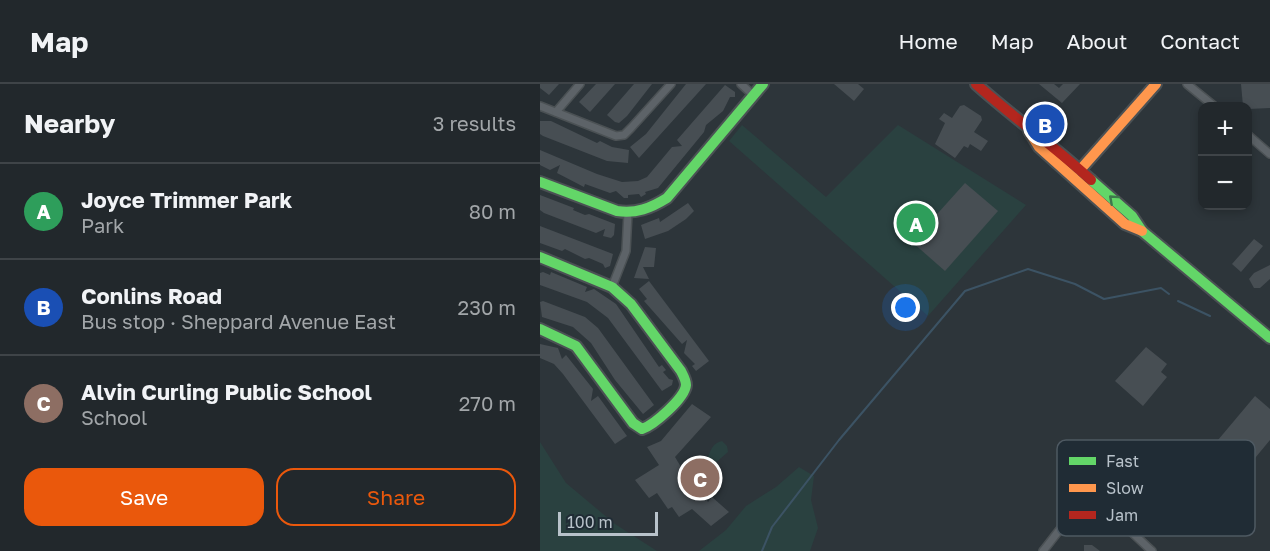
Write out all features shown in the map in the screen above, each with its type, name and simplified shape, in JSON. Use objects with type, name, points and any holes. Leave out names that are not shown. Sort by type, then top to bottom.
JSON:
[{"type":"street","points":[[556,112],[580,84]]},
{"type":"street","points":[[540,106],[616,136],[624,135],[671,84]]},
{"type":"street","points":[[741,84],[753,95]]},
{"type":"street","points":[[540,182],[605,208],[628,213],[653,207],[666,198],[763,84]]},
{"type":"street","points":[[976,84],[1028,130],[1045,138],[1077,174],[1131,216],[1142,231],[1270,338]]},
{"type":"street","points":[[1077,174],[1156,84]]},
{"type":"street","points":[[1187,84],[1209,102]]},
{"type":"street","points":[[1252,138],[1270,154]]},
{"type":"street","points":[[612,287],[626,251],[628,213]]},
{"type":"street","points":[[540,257],[612,287],[631,304],[686,381],[685,389],[653,425],[642,429],[633,423],[576,346],[540,329]]},
{"type":"street","points":[[1043,551],[1057,534]]},
{"type":"street","points":[[1134,536],[1152,551]]},
{"type":"green space","points":[[742,125],[826,197],[898,125],[1026,205],[928,316],[729,141]]},
{"type":"green space","points":[[722,441],[727,446],[728,452],[713,465],[708,457],[711,449]]},
{"type":"green space","points":[[540,442],[566,483],[615,524],[657,551],[540,551]]},
{"type":"green space","points":[[799,467],[814,476],[811,500],[818,528],[810,551],[699,551],[726,530],[746,506],[776,487]]},
{"type":"building","points":[[540,84],[559,84],[549,95],[540,88]]},
{"type":"building","points":[[596,84],[615,84],[590,112],[579,102]]},
{"type":"building","points":[[634,84],[652,84],[627,116],[619,123],[615,122],[607,115]]},
{"type":"building","points":[[686,84],[706,84],[639,158],[630,147],[646,134]]},
{"type":"building","points":[[834,84],[858,84],[864,89],[854,101]]},
{"type":"building","points":[[1039,84],[1054,84],[1059,88],[1063,84],[1080,84],[1062,103]]},
{"type":"building","points":[[1241,84],[1270,84],[1270,108],[1252,109],[1252,102],[1243,102]]},
{"type":"building","points":[[725,85],[735,92],[735,97],[730,97],[723,111],[706,125],[704,132],[658,188],[645,192],[646,194],[641,197],[639,194],[628,195],[628,198],[624,198],[616,191],[610,193],[585,184],[584,187],[557,173],[560,165],[550,170],[540,165],[540,150],[622,182],[638,181],[647,177],[672,147],[682,146],[677,140]]},
{"type":"building","points":[[964,105],[981,116],[982,120],[974,132],[988,141],[981,151],[970,144],[968,148],[964,146],[955,158],[935,144],[945,123],[939,119],[944,113],[952,118],[960,106]]},
{"type":"building","points":[[540,121],[551,121],[597,143],[600,141],[612,147],[629,150],[628,163],[607,161],[543,136],[540,134]]},
{"type":"building","points":[[965,183],[998,211],[945,271],[912,242]]},
{"type":"building","points":[[540,195],[574,208],[573,210],[585,215],[589,214],[615,224],[614,235],[611,238],[603,236],[605,229],[596,233],[544,213],[540,210]]},
{"type":"building","points":[[688,203],[694,211],[686,219],[668,231],[645,239],[641,225],[659,218],[660,222]]},
{"type":"building","points":[[540,226],[613,254],[610,266],[605,268],[603,264],[589,258],[585,259],[565,249],[562,251],[540,243]]},
{"type":"building","points":[[1254,239],[1263,246],[1241,272],[1232,264]]},
{"type":"building","points":[[645,247],[656,248],[654,267],[643,267],[649,279],[634,278]]},
{"type":"building","points":[[1270,265],[1270,279],[1260,288],[1254,288],[1249,279],[1254,273]]},
{"type":"building","points":[[551,272],[587,287],[585,292],[594,289],[616,304],[659,367],[662,365],[666,370],[663,372],[673,380],[672,385],[662,391],[608,318],[587,302],[540,285],[540,273],[550,275]]},
{"type":"building","points":[[649,281],[709,361],[696,371],[692,366],[695,364],[684,353],[687,340],[682,344],[644,301],[647,299],[639,289]]},
{"type":"building","points":[[543,301],[585,317],[598,328],[654,405],[643,414],[615,380],[591,343],[573,327],[542,317],[540,302]]},
{"type":"building","points":[[540,344],[558,348],[562,359],[566,355],[593,389],[591,401],[598,396],[627,436],[615,444],[563,374],[554,364],[540,358]]},
{"type":"building","points":[[1146,347],[1167,364],[1161,372],[1167,377],[1143,406],[1115,381]]},
{"type":"building","points":[[1255,396],[1270,409],[1270,440],[1255,458],[1255,440],[1218,440]]},
{"type":"building","points":[[692,404],[711,417],[675,457],[681,467],[691,461],[706,485],[700,489],[708,502],[712,497],[729,512],[711,526],[692,509],[679,517],[672,507],[668,509],[657,493],[649,498],[635,480],[659,465],[647,447],[661,441]]},
{"type":"building","points":[[1084,545],[1092,545],[1100,551],[1084,551]]},
{"type":"waterway","points":[[762,551],[772,527],[839,440],[965,291],[1028,269],[1075,284],[1104,299],[1161,288],[1169,294]]},
{"type":"waterway","points":[[1178,301],[1210,316]]},
{"type":"traffic: fast","points":[[540,182],[617,211],[631,212],[649,207],[667,198],[763,84]]},
{"type":"traffic: fast","points":[[1091,180],[1132,216],[1142,231],[1270,338]]},
{"type":"traffic: fast","points":[[540,257],[612,287],[631,304],[681,371],[686,383],[684,390],[668,410],[642,429],[633,423],[576,346],[540,329]]},
{"type":"traffic: slow","points":[[1080,170],[1156,84]]},
{"type":"traffic: slow","points":[[1029,131],[1039,147],[1125,224],[1142,231]]},
{"type":"traffic: jam","points":[[976,84],[1091,180]]},
{"type":"place","name":"Conlins Road","points":[[1045,124]]},
{"type":"place","name":"Joyce Trimmer Park","points":[[916,223]]},
{"type":"place","name":"Alvin Curling Public School","points":[[700,478]]}]
